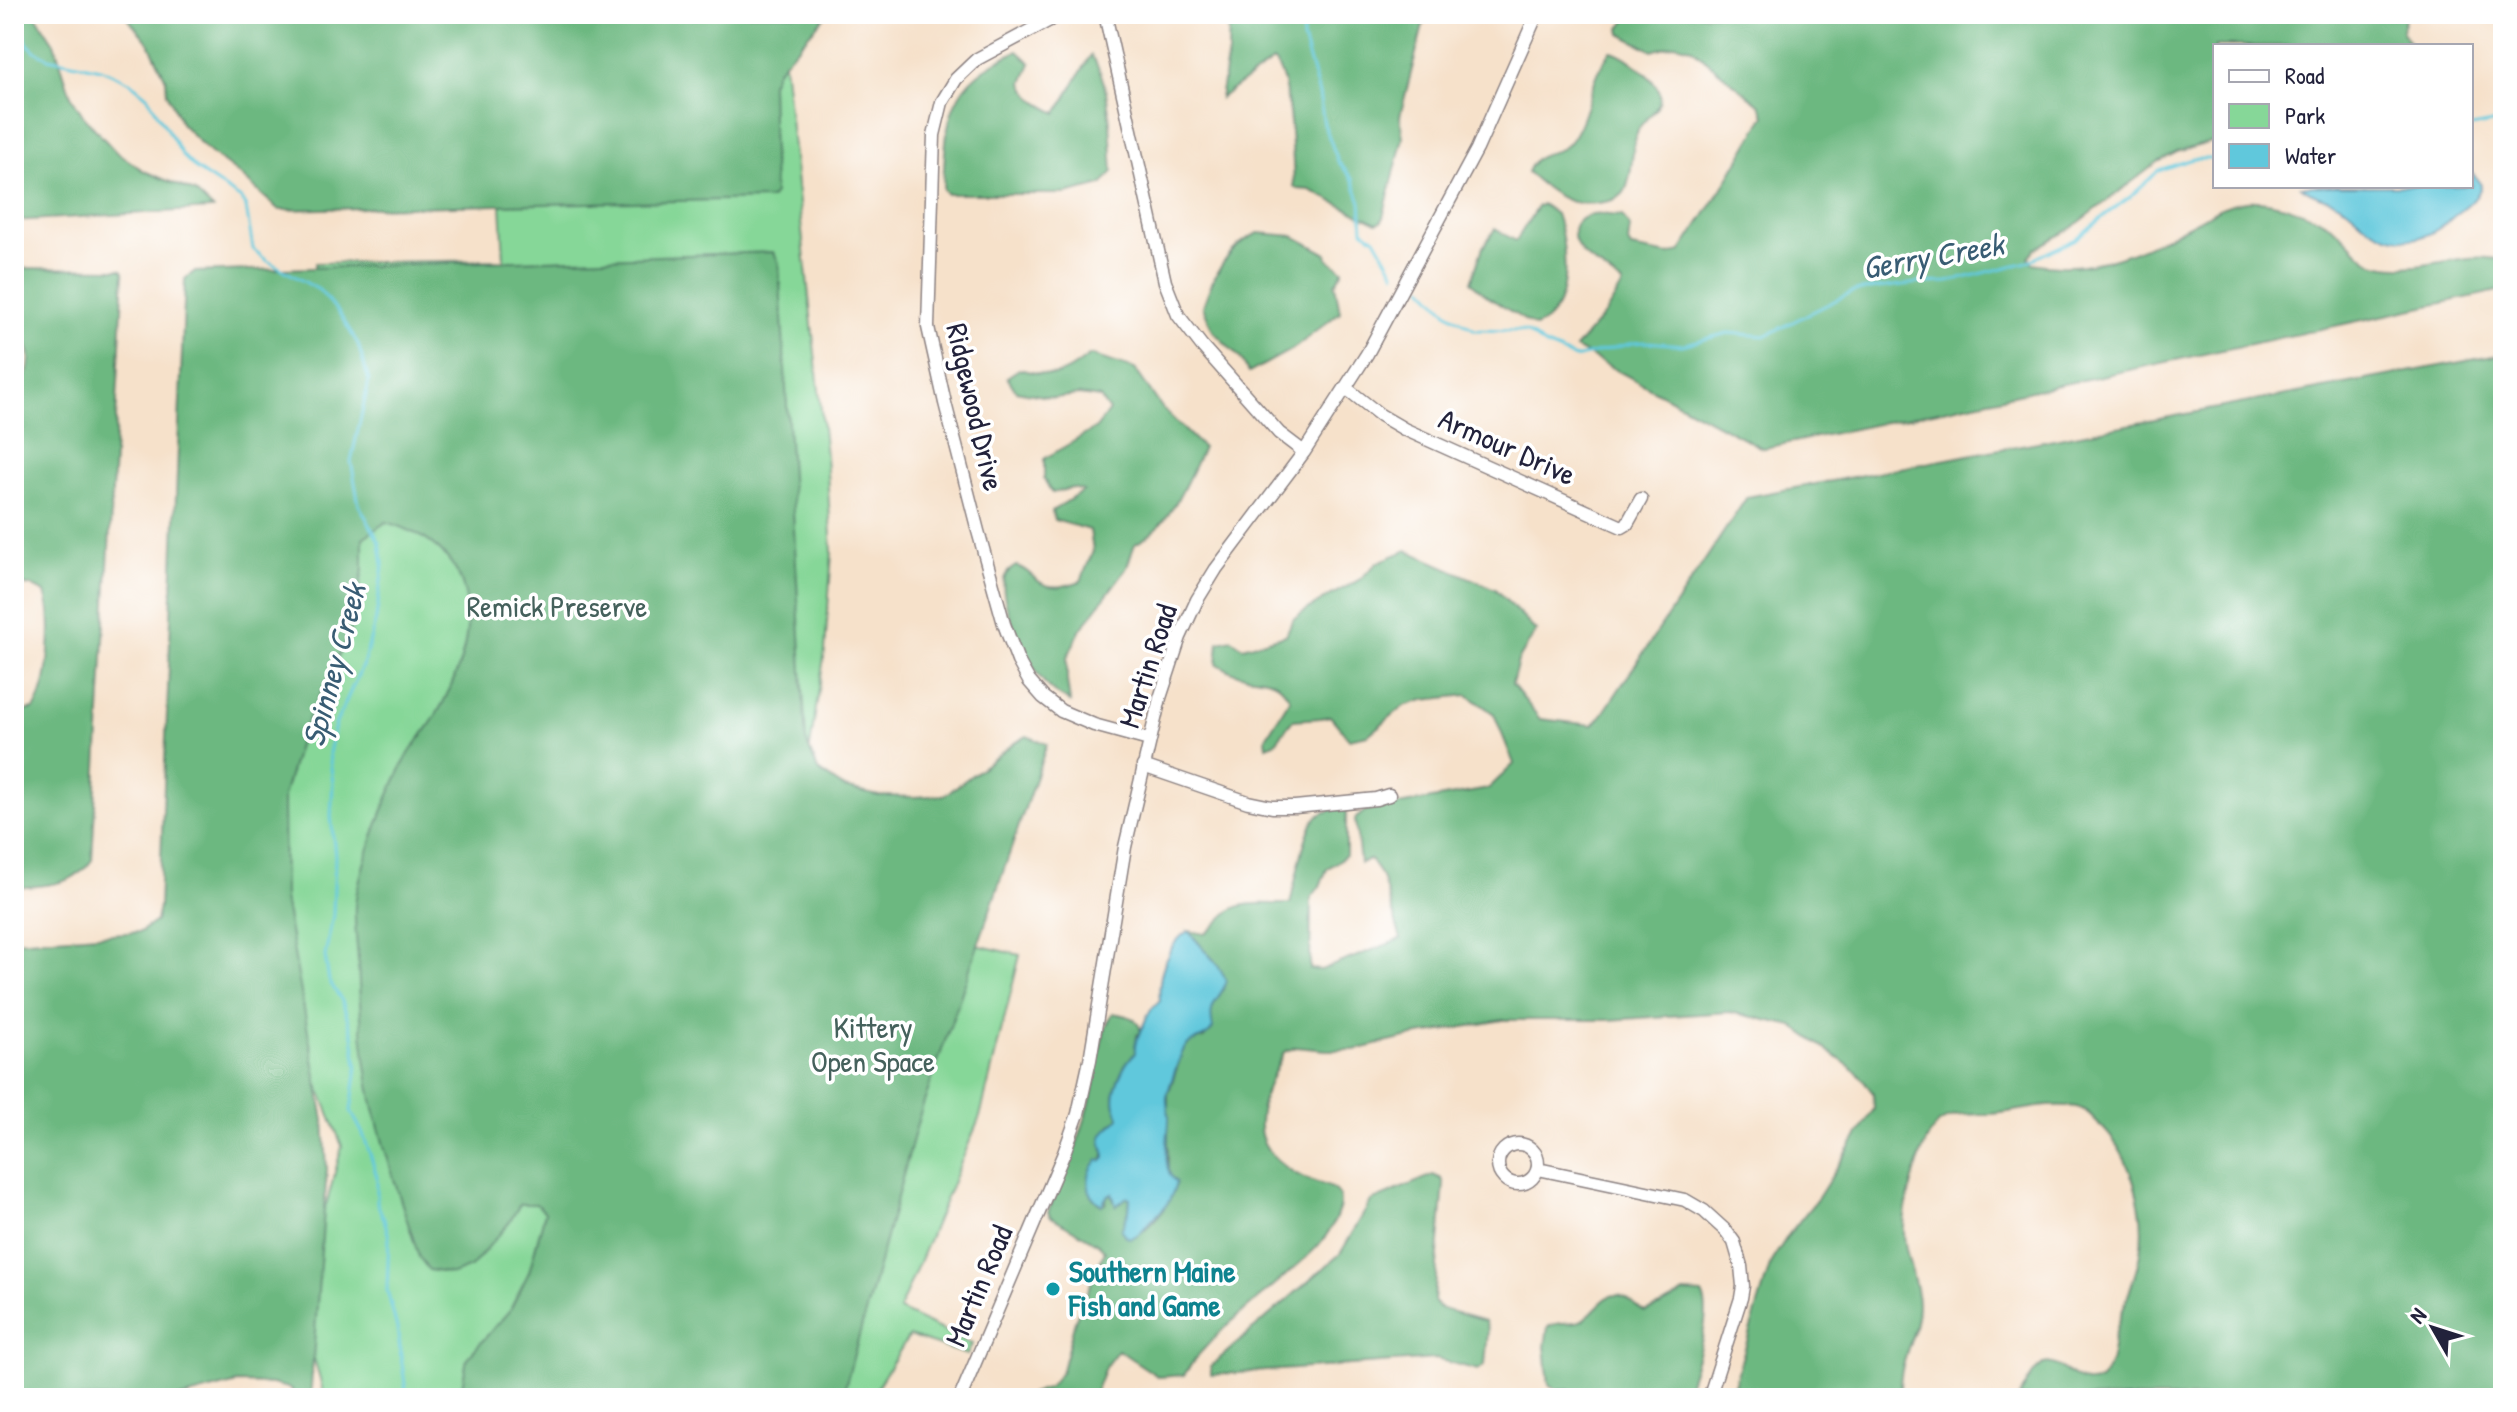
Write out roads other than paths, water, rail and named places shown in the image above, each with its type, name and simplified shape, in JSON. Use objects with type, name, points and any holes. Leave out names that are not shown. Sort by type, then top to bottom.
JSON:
[{"type":"street","name":"Ridgewood Drive","points":[[1061,14],[977,59],[956,79],[942,102],[934,135],[928,327],[978,531],[1004,624],[1018,661],[1029,681],[1061,711],[1094,725],[1149,740]]},
{"type":"street","points":[[1105,14],[1165,282],[1178,315],[1279,433],[1304,452]]},
{"type":"street","name":"Martin Road","points":[[960,1398],[1078,1114],[1090,1060],[1125,847],[1149,740],[1180,637],[1216,569],[1304,452],[1401,294],[1477,149],[1537,14]]},
{"type":"street","name":"Armour Drive","points":[[1346,388],[1380,415],[1404,429],[1622,527],[1627,524],[1641,499]]},
{"type":"street","points":[[1143,766],[1248,802],[1272,807],[1376,799],[1389,795]]},
{"type":"street","points":[[1538,1169],[1685,1200],[1704,1211],[1726,1231],[1738,1251],[1743,1286],[1709,1398]]},
{"type":"water","points":[[2473,174],[2481,185],[2466,207],[2433,232],[2413,239],[2381,233],[2340,204],[2304,188],[2473,188]]},
{"type":"water","points":[[1188,931],[1218,965],[1227,981],[1213,1007],[1213,1028],[1184,1049],[1168,1092],[1166,1151],[1168,1168],[1176,1182],[1173,1191],[1165,1207],[1131,1238],[1121,1230],[1129,1211],[1130,1198],[1116,1206],[1112,1193],[1102,1205],[1092,1196],[1088,1184],[1090,1172],[1098,1160],[1105,1158],[1102,1136],[1119,1118],[1114,1100],[1117,1085],[1135,1053],[1135,1045],[1149,1013],[1160,1001],[1160,982],[1165,962],[1174,944]]},
{"type":"waterway","name":"Spinney Creek","points":[[17,14],[27,43],[36,52],[48,58],[101,69],[130,82],[147,96],[183,156],[196,169],[241,199],[246,207],[253,249],[266,260],[319,290],[339,313],[358,344],[369,381],[351,461],[359,505],[380,543],[383,564],[376,619],[364,662],[335,725],[329,753],[335,856],[333,915],[325,956],[329,981],[342,1001],[353,1035],[357,1066],[351,1111],[371,1157],[377,1177],[377,1203],[389,1237],[387,1290],[397,1328],[407,1398]]},
{"type":"waterway","name":"Gerry Creek","points":[[1302,14],[1303,39],[1324,124],[1338,161],[1353,180],[1361,202],[1363,230],[1375,238],[1395,273]]},
{"type":"waterway","name":"Gerry Creek","points":[[2473,127],[2503,121]]},
{"type":"waterway","name":"Gerry Creek","points":[[1423,287],[1448,313],[1475,330],[1521,331],[1575,358],[1633,343],[1682,345],[1728,333],[1765,336],[1854,291],[1948,282],[2027,262],[2076,239],[2159,170],[2193,159],[2213,159]]},
{"type":"place","name":"Southern Maine Fish and Game","points":[[1053,1289]]},
{"type":"park label","name":"Remick Preserve","points":[[557,607]]},
{"type":"park label","name":"Kittery Open Space","points":[[873,1045]]}]
